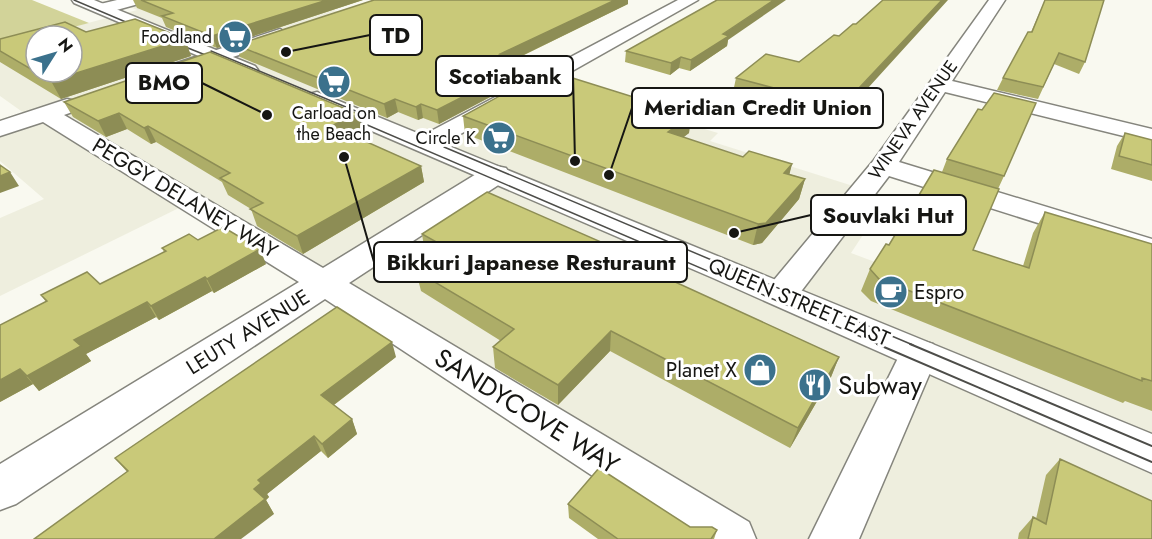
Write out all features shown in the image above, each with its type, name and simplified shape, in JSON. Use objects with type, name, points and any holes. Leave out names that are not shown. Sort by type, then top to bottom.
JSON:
[{"type":"street","points":[[80,0],[271,80]]},
{"type":"street","points":[[102,9],[136,0]]},
{"type":"street","points":[[424,144],[690,0]]},
{"type":"street","name":"WINEVA AVENUE","points":[[781,294],[883,166],[997,0]]},
{"type":"street","points":[[159,76],[297,30]]},
{"type":"street","points":[[938,84],[1152,136]]},
{"type":"street","name":"QUEEN STREET EAST","points":[[293,89],[781,294],[1152,454]]},
{"type":"street","points":[[0,129],[86,100]]},
{"type":"street","name":"PEGGY DELANEY WAY","points":[[45,113],[324,283]]},
{"type":"street","points":[[883,166],[1152,249]]},
{"type":"street","name":"LEUTY AVENUE","points":[[0,489],[496,174]]},
{"type":"street","name":"SANDYCOVE WAY","points":[[324,283],[731,539]]},
{"type":"street","points":[[834,539],[919,354]]},
{"type":"shaded area","points":[[114,0],[304,0],[522,75],[718,133],[710,141],[888,197],[851,253],[968,297],[1152,345],[1152,539],[724,539],[185,205],[0,296],[0,218],[44,199],[0,161],[0,136],[38,123],[0,96],[0,46],[24,63],[24,84],[84,84],[84,24],[137,10]]},
{"type":"green space","points":[[0,0],[32,0],[89,23],[24,24],[24,40],[0,46]]},
{"type":"building","points":[[141,0],[327,0],[212,36],[162,16],[173,13]]},
{"type":"building","points":[[374,0],[615,0],[500,54],[529,63],[437,110],[421,104],[416,107],[395,99],[384,104],[236,45]]},
{"type":"building","points":[[717,0],[774,0],[723,34],[729,36],[691,60],[681,57],[671,63],[626,51]]},
{"type":"building","points":[[883,0],[942,0],[842,106],[736,78],[766,54],[799,62],[834,35],[839,36],[856,24]]},
{"type":"building","points":[[1045,0],[1104,0],[1085,62],[1059,53],[1043,87],[1003,78],[1028,32],[1032,32]]},
{"type":"building","points":[[135,19],[185,39],[84,71],[84,31]]},
{"type":"building","points":[[24,33],[24,65],[0,51],[0,39]]},
{"type":"building","points":[[210,52],[358,114],[331,126],[421,166],[297,236],[250,209],[263,203],[220,178],[230,173],[148,126],[144,128],[119,113],[98,121],[64,102]]},
{"type":"building","points":[[547,70],[691,115],[668,132],[743,157],[749,151],[792,164],[784,173],[805,179],[766,223],[758,224],[463,116]]},
{"type":"building","points":[[994,93],[1036,103],[1004,176],[947,159],[978,109],[982,110]]},
{"type":"building","points":[[1125,133],[1152,140],[1152,165],[1119,156]]},
{"type":"building","points":[[0,165],[10,172],[0,176]]},
{"type":"building","points":[[934,170],[999,189],[973,250],[1029,268],[1045,212],[1152,244],[1152,381],[1142,378],[1142,381],[879,279],[870,269],[886,244],[889,245]]},
{"type":"building","points":[[487,192],[667,271],[662,276],[839,357],[798,428],[611,331],[558,385],[493,347],[514,329],[416,271],[449,249],[422,234]]},
{"type":"building","points":[[223,227],[260,249],[207,279],[205,277],[151,306],[147,302],[74,340],[81,346],[27,376],[20,369],[0,380],[0,325],[47,301],[41,295],[87,272],[100,284],[166,251],[162,248],[189,234],[198,240]]},
{"type":"building","points":[[337,307],[392,342],[321,395],[352,419],[322,444],[314,436],[258,480],[261,483],[254,489],[265,499],[214,539],[34,539],[128,471],[115,458]]},
{"type":"building","points":[[1060,459],[1152,501],[1152,539],[1028,539],[1033,517],[1046,524]]},
{"type":"building","points":[[599,468],[690,527],[712,527],[717,530],[711,539],[618,539],[568,504]]},
{"type":"tram line","points":[[74,0],[140,28]]},
{"type":"tram line","points":[[173,42],[218,60]]},
{"type":"tram line","points":[[211,51],[358,112]]},
{"type":"tram line","points":[[344,115],[880,345]]},
{"type":"tram line","points":[[444,147],[913,345]]},
{"type":"tram line","points":[[877,344],[1152,462]]},
{"type":"tram line","points":[[910,344],[1152,446]]},
{"type":"place","name":"Foodland","points":[[235,37]]},
{"type":"place","name":"TD","points":[[286,52]]},
{"type":"place","name":"Carload on the Beach","points":[[334,82]]},
{"type":"place","name":"BMO","points":[[267,115]]},
{"type":"place","name":"Circle K","points":[[499,138]]},
{"type":"place","name":"Bikkuri Japanese Resturaunt","points":[[344,157]]},
{"type":"place","name":"Scotiabank","points":[[575,161]]},
{"type":"place","name":"Meridian Credit Union","points":[[609,175]]},
{"type":"place","name":"Souvlaki Hut","points":[[734,233]]},
{"type":"place","name":"Espro","points":[[891,292]]},
{"type":"place","name":"Planet X","points":[[760,370]]},
{"type":"place","name":"Subway","points":[[815,385]]}]
